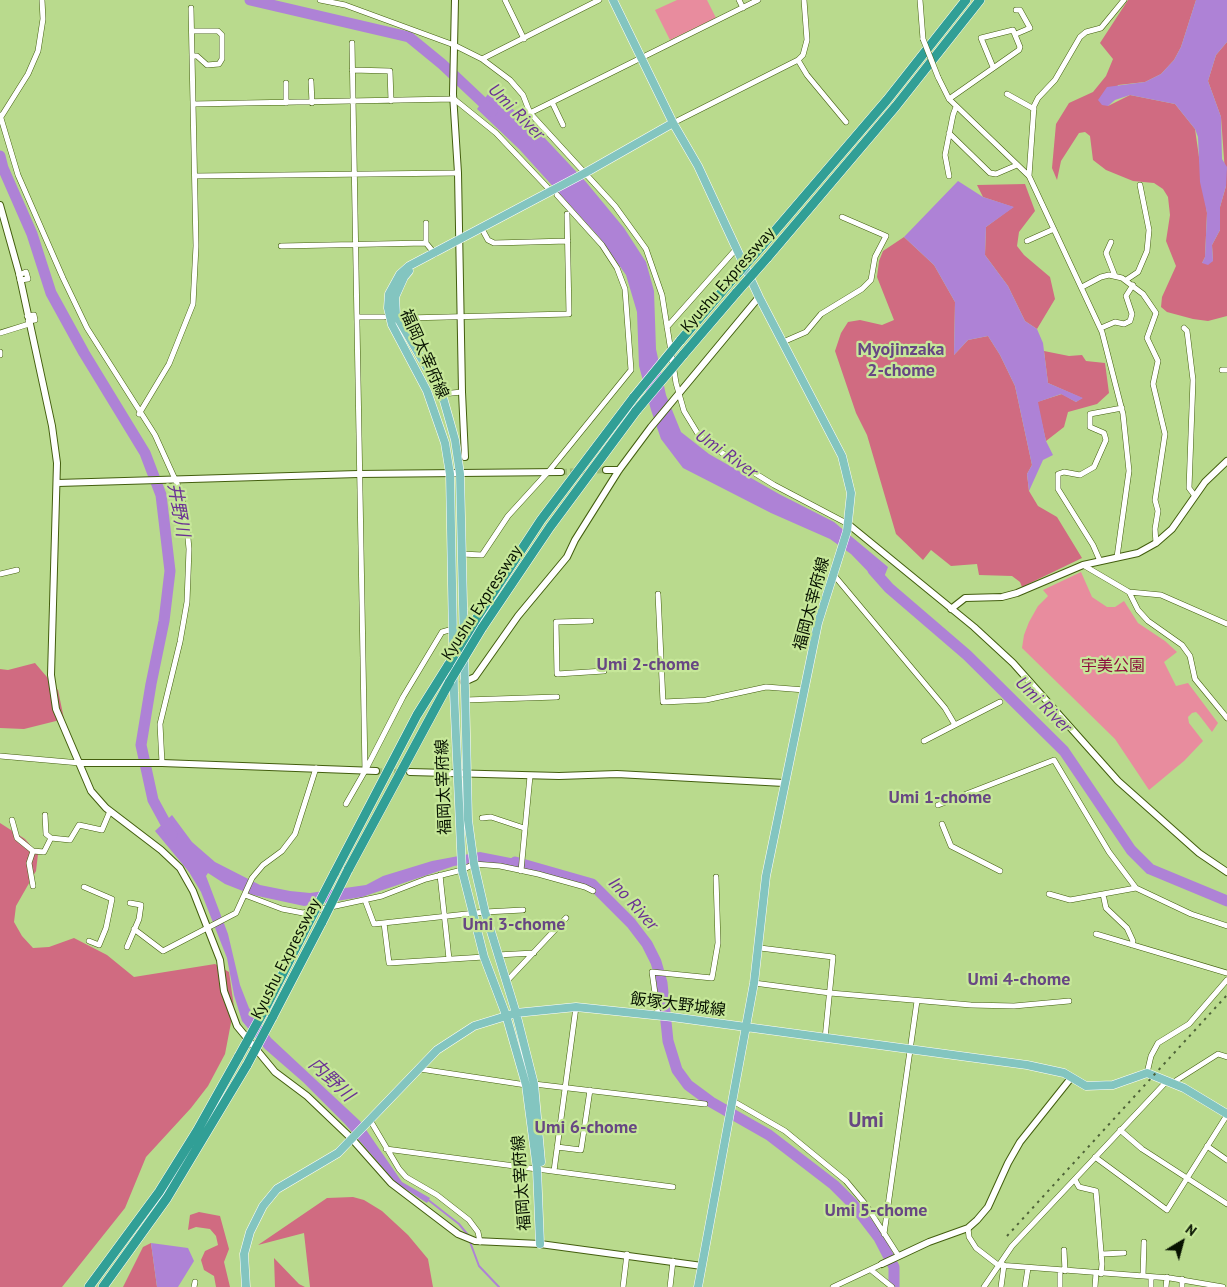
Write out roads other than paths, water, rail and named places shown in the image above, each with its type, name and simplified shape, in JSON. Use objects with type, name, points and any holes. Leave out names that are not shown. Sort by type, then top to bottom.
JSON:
[{"type":"highway","name":"Kyushu Expressway","points":[[89,1287],[159,1192],[197,1131],[265,1009],[409,731],[478,616],[541,520],[634,397],[887,100],[966,0]]},
{"type":"highway","name":"Kyushu Expressway","points":[[103,1287],[167,1198],[247,1065],[348,870],[450,681],[482,628],[550,527],[636,411],[809,210],[896,106],[980,0]]},
{"type":"main road","points":[[613,0],[673,123],[698,166],[759,297],[842,456],[851,493],[847,528]]},
{"type":"main road","name":"福岡太宰府線","points":[[530,1085],[484,957],[462,870],[453,629],[450,474],[444,443],[428,391],[392,325],[389,315],[389,294],[394,283],[408,266],[420,262],[552,191],[673,123]]},
{"type":"main road","name":"福岡太宰府線","points":[[420,262],[404,277],[395,297],[395,308],[400,322],[442,394],[455,440],[460,474],[468,820],[474,864],[485,912],[516,1013],[530,1085],[540,1169],[540,1244]]},
{"type":"main road","name":"福岡太宰府線","points":[[698,1287],[760,948],[764,890],[784,783],[818,623],[847,528]]},
{"type":"main road","name":"飯塚大野城線","points":[[246,1287],[246,1242],[254,1222],[267,1201],[284,1184],[326,1162],[370,1121],[437,1050],[458,1034],[474,1026],[506,1015],[576,1007],[672,1017],[1028,1065],[1064,1073],[1086,1086],[1113,1085],[1147,1073]]},
{"type":"main road","points":[[1147,1073],[1171,1082],[1227,1114]]},
{"type":"street","points":[[42,0],[43,19],[34,64],[0,116],[18,175],[63,278],[88,328],[155,436],[174,479],[186,517],[189,571],[187,602],[180,642],[160,724],[161,763]]},
{"type":"street","points":[[320,0],[346,5],[454,44],[482,59],[510,80],[523,95],[530,113],[615,206],[646,249],[662,295],[678,394],[684,411],[698,434],[722,453],[847,528],[951,608],[1012,663],[1118,781],[1199,853],[1227,872]]},
{"type":"street","points":[[455,0],[454,96],[458,173],[462,392],[466,457]]},
{"type":"street","points":[[504,0],[524,39]]},
{"type":"street","points":[[482,59],[600,0]]},
{"type":"street","points":[[739,0],[743,8]]},
{"type":"street","points":[[530,113],[758,0]]},
{"type":"street","points":[[673,123],[798,60],[803,55],[806,40],[804,0]]},
{"type":"street","points":[[920,0],[923,39],[949,99],[1029,176],[1100,328],[1122,408],[1129,471],[1117,557]]},
{"type":"street","points":[[1029,176],[1034,109],[1038,98],[1064,67],[1080,37],[1086,32],[1101,28],[1124,0]]},
{"type":"street","points":[[140,414],[169,364],[193,304],[196,248],[192,8]]},
{"type":"street","points":[[1016,10],[1020,10],[1030,28],[1016,34]]},
{"type":"street","points":[[949,99],[1019,50],[1020,47],[1016,34],[1010,30],[981,38],[993,67]]},
{"type":"street","points":[[192,31],[218,31],[222,35],[222,59],[219,64],[207,64],[197,56],[192,56]]},
{"type":"street","points":[[352,43],[358,474],[365,771]]},
{"type":"street","points":[[798,60],[806,75],[846,122]]},
{"type":"street","points":[[352,70],[390,71],[391,100]]},
{"type":"street","points":[[311,81],[312,103]]},
{"type":"street","points":[[286,83],[286,103]]},
{"type":"street","points":[[1007,94],[1034,109]]},
{"type":"street","points":[[193,104],[353,102],[454,96],[496,133],[552,191],[602,245],[617,268],[625,289],[632,370],[549,471],[508,516],[482,555],[462,554]]},
{"type":"street","points":[[552,102],[563,125]]},
{"type":"street","points":[[949,176],[945,155],[956,107]]},
{"type":"street","points":[[949,133],[990,173],[996,174],[1018,165]]},
{"type":"street","points":[[195,176],[458,173]]},
{"type":"street","points":[[1126,280],[1138,272],[1147,251],[1149,230],[1140,185]]},
{"type":"street","points":[[0,205],[20,278],[52,426],[58,483],[53,696],[64,733],[80,763],[91,791],[110,811],[173,860],[193,891],[210,927],[220,960],[224,991],[237,1026],[276,1072],[355,1136],[391,1183],[458,1234],[477,1241],[540,1244],[627,1254],[702,1266]]},
{"type":"street","points":[[407,318],[569,314],[567,214]]},
{"type":"street","points":[[783,342],[806,332],[821,314],[862,289],[871,280],[875,257],[886,236],[842,217]]},
{"type":"street","points":[[426,223],[426,243]]},
{"type":"street","points":[[482,228],[488,240],[494,243],[568,241]]},
{"type":"street","points":[[1027,242],[1054,229]]},
{"type":"street","points":[[1111,242],[1106,253],[1115,276]]},
{"type":"street","points":[[281,246],[426,243],[432,247],[435,254]]},
{"type":"street","points":[[667,327],[737,248]]},
{"type":"street","points":[[1082,287],[1101,277],[1115,276],[1126,280],[1144,294],[1156,313],[1147,338],[1158,361],[1153,384],[1165,434],[1156,492],[1158,511],[1155,529],[1156,543]]},
{"type":"street","points":[[1100,328],[1115,322],[1124,324],[1130,321],[1132,314],[1126,296],[1132,285]]},
{"type":"street","points":[[464,682],[475,677],[518,616],[567,557],[575,540],[619,470],[651,427],[759,297]]},
{"type":"street","points":[[357,316],[384,317]]},
{"type":"street","points":[[0,333],[28,321]]},
{"type":"street","points":[[1184,328],[1187,331],[1192,380],[1189,488],[1195,496]]},
{"type":"street","points":[[442,394],[462,392]]},
{"type":"street","points":[[1100,560],[1093,545],[1058,489],[1058,474],[1064,472],[1080,475],[1094,467],[1106,440],[1104,433],[1090,426],[1090,414],[1122,408]]},
{"type":"street","points":[[951,608],[965,598],[1002,596],[1017,592],[1083,565],[1138,553],[1156,543],[1172,529],[1215,470],[1227,461]]},
{"type":"street","points":[[606,470],[619,470]]},
{"type":"street","points":[[58,483],[358,474],[561,472]]},
{"type":"street","points":[[1083,565],[1129,592],[1161,595],[1227,624]]},
{"type":"street","points":[[0,574],[17,570]]},
{"type":"street","points":[[833,574],[944,708],[955,725]]},
{"type":"street","points":[[1129,592],[1138,610],[1148,621],[1182,646],[1190,656],[1195,679],[1227,718]]},
{"type":"street","points":[[658,594],[662,702],[706,700],[766,687],[805,690]]},
{"type":"street","points":[[591,621],[556,622],[557,674],[604,671]]},
{"type":"street","points":[[346,804],[403,697],[442,632],[453,629]]},
{"type":"street","points":[[464,700],[558,697]]},
{"type":"street","points":[[924,741],[1000,702]]},
{"type":"street","points":[[0,756],[80,763],[161,763],[376,771]]},
{"type":"street","points":[[938,805],[1054,760],[1109,852],[1136,888],[1191,914],[1227,926]]},
{"type":"street","points":[[134,930],[163,951],[236,913],[252,878],[263,865],[282,851],[295,834],[316,768]]},
{"type":"street","points":[[410,772],[458,775],[626,775],[784,783]]},
{"type":"street","points":[[521,870],[530,776]]},
{"type":"street","points":[[45,815],[46,834],[51,838],[70,840],[79,825],[102,830],[110,811]]},
{"type":"street","points":[[482,818],[491,817],[524,828]]},
{"type":"street","points":[[12,820],[16,838],[33,851],[44,852],[51,838]]},
{"type":"street","points":[[942,824],[951,846],[1000,871]]},
{"type":"street","points":[[33,851],[29,863],[33,886]]},
{"type":"street","points":[[245,895],[282,909],[304,913],[382,896],[440,875],[462,870],[474,864],[521,870],[585,887],[593,891]]},
{"type":"street","points":[[440,875],[449,959]]},
{"type":"street","points":[[659,1016],[652,972],[712,978],[718,943],[716,877]]},
{"type":"street","points":[[84,887],[112,899],[106,928],[99,945],[89,941]]},
{"type":"street","points":[[1049,894],[1070,900],[1136,888]]},
{"type":"street","points":[[1103,894],[1106,908],[1127,928],[1133,941],[1132,945]]},
{"type":"street","points":[[365,900],[374,924],[485,912],[523,910]]},
{"type":"street","points":[[127,947],[142,905],[130,902]]},
{"type":"street","points":[[506,982],[566,918]]},
{"type":"street","points":[[384,923],[389,963],[484,957]]},
{"type":"street","points":[[1096,934],[1227,973]]},
{"type":"street","points":[[760,948],[833,957],[825,1038]]},
{"type":"street","points":[[497,955],[534,952]]},
{"type":"street","points":[[1147,1073],[1151,1056],[1158,1043],[1189,1024],[1227,980]]},
{"type":"street","points":[[754,983],[830,993],[917,1001],[1014,1006],[1069,1001]]},
{"type":"street","points":[[884,1234],[917,1001]]},
{"type":"street","points":[[554,1171],[576,1007]]},
{"type":"street","points":[[984,1287],[1012,1246],[1120,1130],[1171,1082],[1218,1054],[1227,1057]]},
{"type":"street","points":[[420,1069],[530,1085],[590,1090],[705,1104]]},
{"type":"street","points":[[833,1287],[898,1256],[968,1228],[988,1207],[1020,1142],[1071,1078]]},
{"type":"street","points":[[557,1147],[581,1150],[590,1090]]},
{"type":"street","points":[[733,1102],[785,1131],[830,1167],[866,1205],[898,1256]]},
{"type":"street","points":[[1095,1157],[1167,1210],[1227,1114]]},
{"type":"street","points":[[370,1121],[386,1149],[406,1177],[437,1195],[469,1220],[478,1232],[477,1241]]},
{"type":"street","points":[[1120,1130],[1142,1149],[1227,1204]]},
{"type":"street","points":[[1207,1146],[1227,1160]]},
{"type":"street","points":[[386,1149],[673,1187]]},
{"type":"street","points":[[1074,1180],[1079,1187],[1096,1191],[1102,1254],[1095,1287]]},
{"type":"street","points":[[968,1228],[969,1237],[976,1248],[998,1265],[1182,1279],[1221,1287]]},
{"type":"street","points":[[1143,1276],[1144,1242]]},
{"type":"street","points":[[1060,1287],[1064,1250]]},
{"type":"street","points":[[1102,1254],[1124,1253]]},
{"type":"street","points":[[623,1287],[627,1254]]},
{"type":"street","points":[[670,1287],[673,1261]]},
{"type":"street","points":[[1002,1287],[1004,1266]]},
{"type":"street","points":[[1025,1287],[1028,1268]]},
{"type":"street","points":[[871,1270],[889,1286]]},
{"type":"street","points":[[1150,1287],[1151,1277]]},
{"type":"street","points":[[1166,1287],[1167,1278]]},
{"type":"street","points":[[1182,1279],[1182,1287]]},
{"type":"water","points":[[1196,0],[1227,0],[1227,42],[1216,55],[1208,81],[1221,117],[1222,159],[1227,167],[1226,186],[1220,207],[1220,230],[1212,245],[1213,261],[1208,265],[1202,263],[1205,257],[1207,213],[1200,182],[1198,137],[1195,129],[1175,104],[1130,95],[1115,100],[1108,106],[1102,105],[1098,100],[1107,87],[1145,82],[1161,74],[1174,60],[1181,47]]},
{"type":"water","points":[[491,90],[539,132],[586,182],[624,228],[646,262],[654,291],[656,349],[666,395],[681,432],[709,454],[779,494],[834,522],[888,567],[881,585],[851,554],[830,539],[771,513],[683,468],[661,439],[651,410],[639,366],[637,312],[626,275],[599,237],[519,149],[477,109]]},
{"type":"water","points":[[958,181],[983,197],[1014,207],[986,227],[985,255],[1008,286],[1025,321],[1037,329],[1043,343],[1048,383],[1083,398],[1076,402],[1061,394],[1038,402],[1046,441],[1053,455],[1043,460],[1029,491],[1027,474],[1032,465],[1015,386],[1000,355],[988,336],[968,340],[954,355],[955,302],[934,265],[904,237]]},
{"type":"water","points":[[172,815],[192,842],[215,862],[260,885],[290,891],[310,893],[366,885],[383,876],[432,861],[480,852],[526,861],[528,870],[480,862],[454,866],[362,897],[304,906],[253,895],[225,884],[208,873],[206,876],[228,934],[240,985],[249,1008],[271,1038],[360,1121],[402,1182],[430,1198],[427,1203],[396,1183],[345,1124],[303,1082],[265,1049],[242,1021],[234,995],[227,958],[201,892],[189,872],[155,831]]},
{"type":"water","points":[[151,1243],[188,1248],[194,1261],[178,1287],[157,1287]]},
{"type":"waterway","name":"Umi River","points":[[250,0],[409,37],[442,64],[492,111]]},
{"type":"waterway","name":"井野川","points":[[0,156],[3,168],[32,234],[51,293],[84,353],[145,453],[161,495],[170,571],[164,621],[141,745],[153,800],[172,835]]},
{"type":"waterway","name":"Umi River","points":[[873,570],[889,588],[967,655],[1064,751],[1131,850],[1150,869],[1227,901]]},
{"type":"waterway","name":"Ino River","points":[[515,862],[592,884],[631,923],[647,944],[656,962],[662,983],[668,1041],[677,1070],[688,1085],[711,1102],[769,1135],[834,1185],[853,1204],[879,1238],[894,1267],[894,1287]]},
{"type":"waterway","name":"内野川","points":[[427,1199],[459,1224],[468,1235]]},
{"type":"waterway","name":"内野川","points":[[470,1242],[479,1266],[499,1287]]},
{"type":"tunnel","points":[[561,472],[606,470]]},
{"type":"tunnel","points":[[376,771],[403,772]]},
{"type":"railway","points":[[1007,1236],[1227,995]]},
{"type":"district","name":"Myojinzaka 2-chome","points":[[901,360]]},
{"type":"district","name":"Umi 2-chome","points":[[648,665]]},
{"type":"district","name":"Umi 1-chome","points":[[940,798]]},
{"type":"district","name":"Umi 3-chome","points":[[514,925]]},
{"type":"district","name":"Umi 4-chome","points":[[1019,980]]},
{"type":"district","name":"Umi","points":[[866,1121]]},
{"type":"district","name":"Umi 6-chome","points":[[586,1128]]},
{"type":"district","name":"Umi 5-chome","points":[[876,1211]]},
{"type":"park label","name":"宇美公園","points":[[1113,666]]}]
